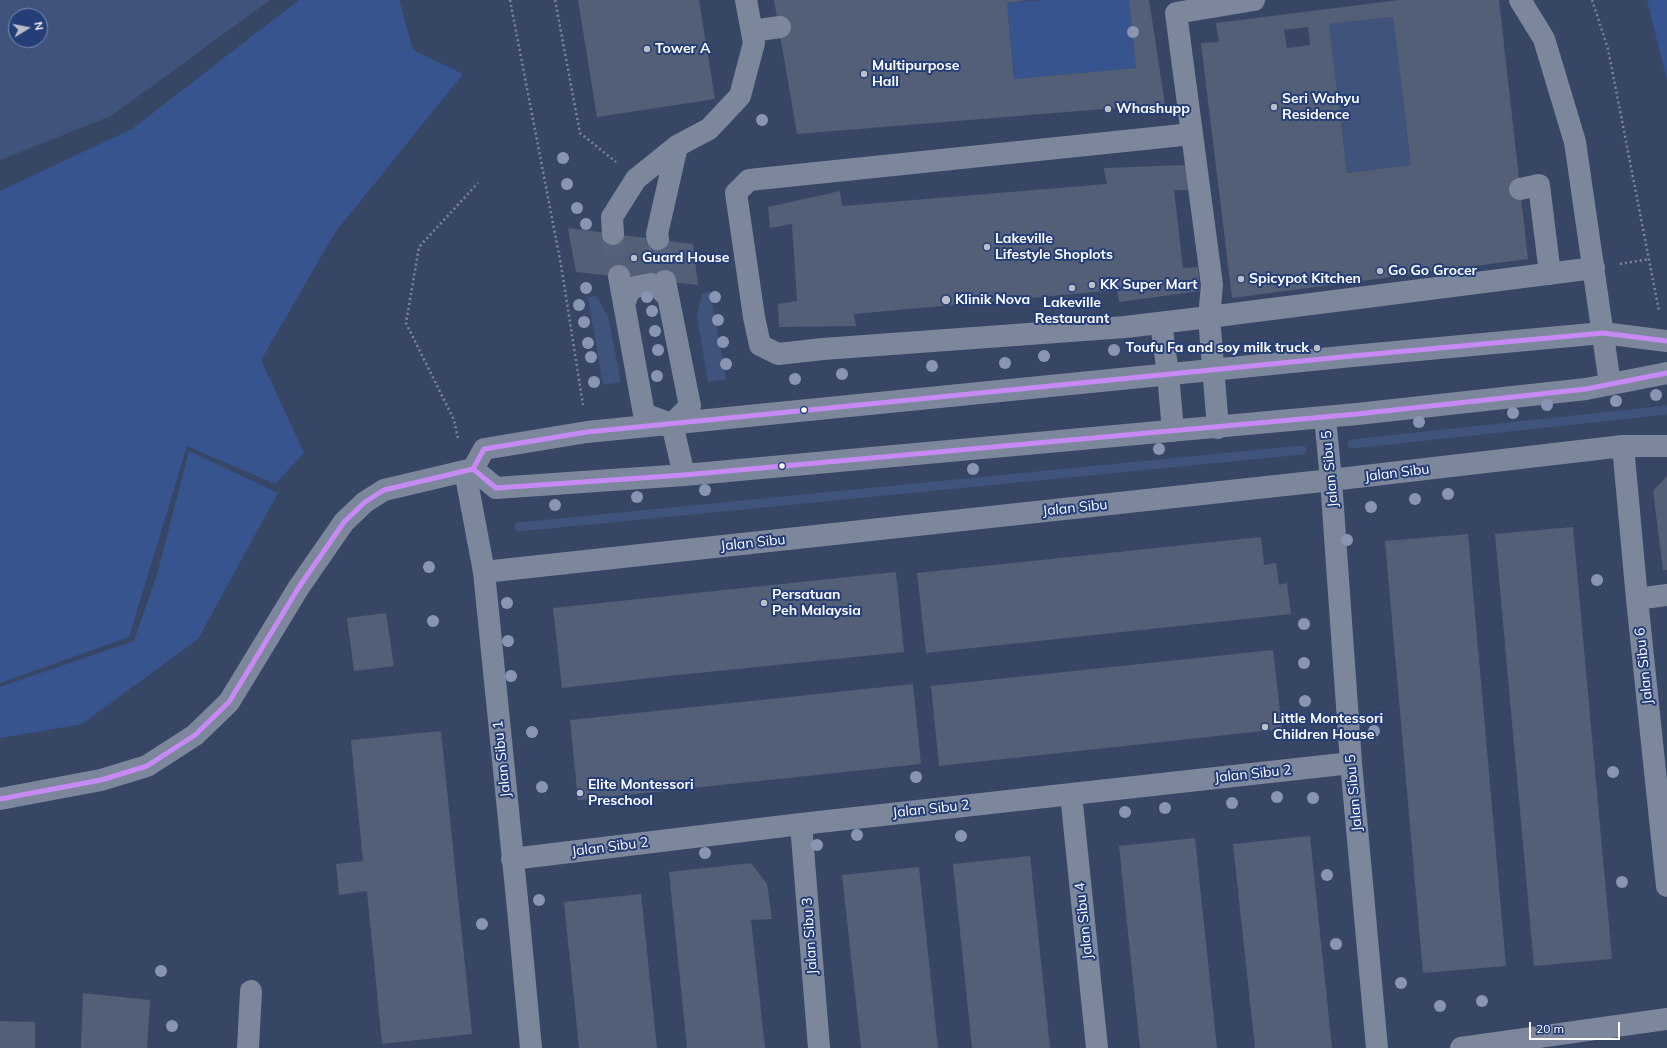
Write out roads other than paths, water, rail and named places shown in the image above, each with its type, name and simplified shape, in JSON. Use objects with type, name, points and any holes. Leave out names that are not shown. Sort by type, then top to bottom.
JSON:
[{"type":"street","points":[[614,234],[612,217],[636,179],[677,146],[710,129],[740,96],[754,43],[746,0]]},
{"type":"street","points":[[1218,428],[1214,370],[1210,343],[1209,317],[1212,285],[1176,13],[1254,0]]},
{"type":"street","points":[[1520,0],[1544,39],[1575,142],[1604,267],[1599,312],[1610,384]]},
{"type":"street","points":[[752,31],[780,27]]},
{"type":"street","points":[[1192,134],[749,180],[736,193],[754,317],[760,345],[778,354],[823,349],[1125,327],[1604,267]]},
{"type":"street","points":[[658,239],[657,234],[677,146]]},
{"type":"street","points":[[1520,189],[1539,185],[1550,274]]},
{"type":"street","points":[[619,276],[644,414],[672,424]]},
{"type":"street","points":[[624,305],[628,293],[635,287],[651,284],[660,289],[667,289],[690,406],[672,424]]},
{"type":"street","points":[[1161,323],[1168,374],[1173,432]]},
{"type":"street","points":[[0,799],[101,780],[147,766],[195,735],[229,702],[299,587],[344,522],[365,502],[384,490],[469,470],[484,449],[587,432],[1168,374],[1603,333],[1667,341]]},
{"type":"street","points":[[469,470],[496,488],[684,475],[1218,428],[1325,417],[1586,389],[1667,373]]},
{"type":"street","name":"Jalan Sibu 5","points":[[1325,417],[1331,480],[1351,763],[1378,1048]]},
{"type":"street","points":[[672,424],[684,475]]},
{"type":"street","name":"Jalan Sibu","points":[[484,572],[1331,480],[1623,446],[1667,446]]},
{"type":"street","name":"Jalan Sibu 6","points":[[1623,446],[1637,599],[1659,742],[1667,886]]},
{"type":"street","name":"Jalan Sibu 1","points":[[469,470],[484,572],[531,1048]]},
{"type":"street","points":[[1637,599],[1667,595]]},
{"type":"street","name":"Jalan Sibu 2","points":[[512,859],[801,824],[1351,763]]},
{"type":"street","name":"Jalan Sibu 4","points":[[1071,794],[1097,1048]]},
{"type":"street","name":"Jalan Sibu 3","points":[[801,824],[819,1048]]},
{"type":"street","points":[[248,1048],[251,991]]},
{"type":"street","points":[[1461,1048],[1667,1019]]},
{"type":"waterway","points":[[1352,444],[1667,410]]},
{"type":"waterway","points":[[519,527],[1302,450]]},
{"type":"tunnel","points":[[613,234],[615,258],[619,276]]},
{"type":"tunnel","points":[[658,239],[665,281]]},
{"type":"place","name":"Tower A","points":[[647,49]]},
{"type":"place","name":"Multipurpose Hall","points":[[864,74]]},
{"type":"place","name":"Seri Wahyu Residence","points":[[1274,107]]},
{"type":"place","name":"Whashupp","points":[[1108,109]]},
{"type":"place","name":"Lakeville Lifestyle Shoplots","points":[[987,247]]},
{"type":"place","name":"Guard House","points":[[634,258]]},
{"type":"place","name":"Go Go Grocer","points":[[1380,271]]},
{"type":"place","name":"Spicypot Kitchen","points":[[1241,279]]},
{"type":"place","name":"KK Super Mart","points":[[1092,285]]},
{"type":"place","name":"Lakeville Restaurant","points":[[1072,288]]},
{"type":"place","name":"Klinik Nova","points":[[946,300]]},
{"type":"place","name":"Toufu Fa and soy milk truck","points":[[1317,348]]},
{"type":"place","name":"Persatuan Peh Malaysia","points":[[764,603]]},
{"type":"place","name":"Little Montessori Children House","points":[[1265,727]]},
{"type":"place","name":"Elite Montessori Preschool","points":[[580,793]]}]
